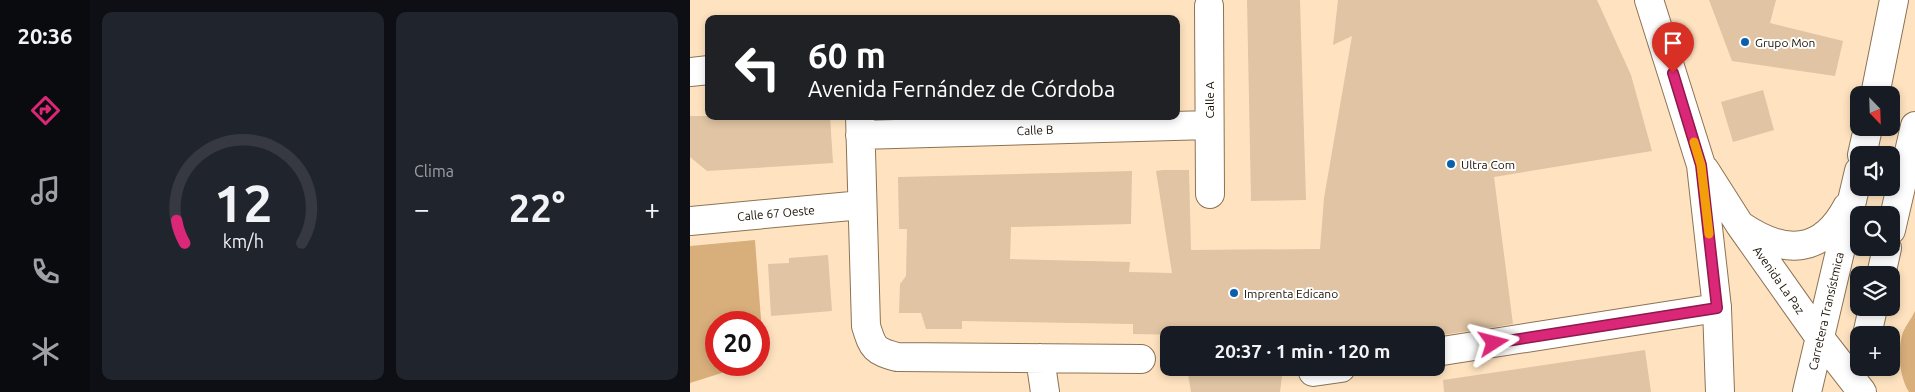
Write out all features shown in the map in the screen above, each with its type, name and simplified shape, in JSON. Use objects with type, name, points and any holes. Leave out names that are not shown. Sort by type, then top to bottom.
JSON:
[{"type":"main road","points":[[1649,0],[1701,165],[1717,308],[1720,392]]},
{"type":"main road","points":[[1877,86],[1894,0]]},
{"type":"main road","name":"Calle A","points":[[1209,6],[1210,194]]},
{"type":"main road","points":[[690,72],[705,70]]},
{"type":"main road","name":"Calle B","points":[[860,126],[1209,125]]},
{"type":"main road","points":[[860,126],[866,326],[871,342],[880,352],[898,358],[1141,359]]},
{"type":"main road","points":[[1897,206],[1915,126]]},
{"type":"main road","name":"Avenida La Paz","points":[[1701,165],[1740,225],[1820,338],[1858,384]]},
{"type":"main road","points":[[1740,225],[1760,238],[1776,244],[1790,246],[1804,244],[1819,239],[1831,230],[1845,211],[1851,196]]},
{"type":"main road","name":"Carretera Transístmica","points":[[1807,392],[1853,196]]},
{"type":"main road","name":"Calle 67 Oeste","points":[[690,221],[862,205]]},
{"type":"main road","points":[[1445,351],[1717,308]]},
{"type":"main road","points":[[1040,358],[1045,392]]},
{"type":"shaded area","points":[[755,240],[760,311],[705,311],[705,376],[712,376],[690,383],[690,246]]},
{"type":"shaded area","points":[[1915,311],[1915,392],[1909,392],[1901,371],[1900,347],[1903,332]]},
{"type":"building","points":[[1247,0],[1300,0],[1306,200],[1251,201]]},
{"type":"building","name":"Ultra Com","points":[[1338,0],[1597,0],[1631,75],[1652,151],[1494,177],[1513,324],[1445,335],[1445,326],[1160,326],[1160,335],[1133,334],[1133,324],[962,321],[962,329],[926,329],[921,313],[899,313],[900,284],[906,276],[907,229],[899,229],[898,177],[1132,171],[1131,224],[1011,227],[1010,259],[1130,262],[1129,272],[1172,273],[1156,171],[1163,170],[1189,170],[1191,250],[1320,249],[1324,198],[1352,36],[1333,45]]},
{"type":"building","points":[[1709,0],[1776,0],[1770,23],[1843,41],[1835,76],[1732,61]]},
{"type":"building","points":[[1763,90],[1774,130],[1733,142],[1721,102]]},
{"type":"building","points":[[690,116],[705,116],[705,120],[830,120],[833,163],[707,171],[690,157]]},
{"type":"building","points":[[828,255],[832,311],[771,316],[768,264],[789,263],[789,258]]},
{"type":"building","points":[[1645,350],[1651,392],[1444,392],[1443,380]]},
{"type":"building","points":[[1188,376],[1282,376],[1280,392],[1191,392]]},
{"type":"slow traffic","points":[[1694,142],[1701,165],[1709,234]]},
{"type":"place","name":"Grupo Mon","points":[[1745,42]]},
{"type":"place","name":"Ultra Com","points":[[1451,164]]},
{"type":"place","name":"Imprenta Edicano","points":[[1234,293]]},
{"type":"route","points":[[1494,343],[1717,308],[1701,165],[1673,73]]}]
